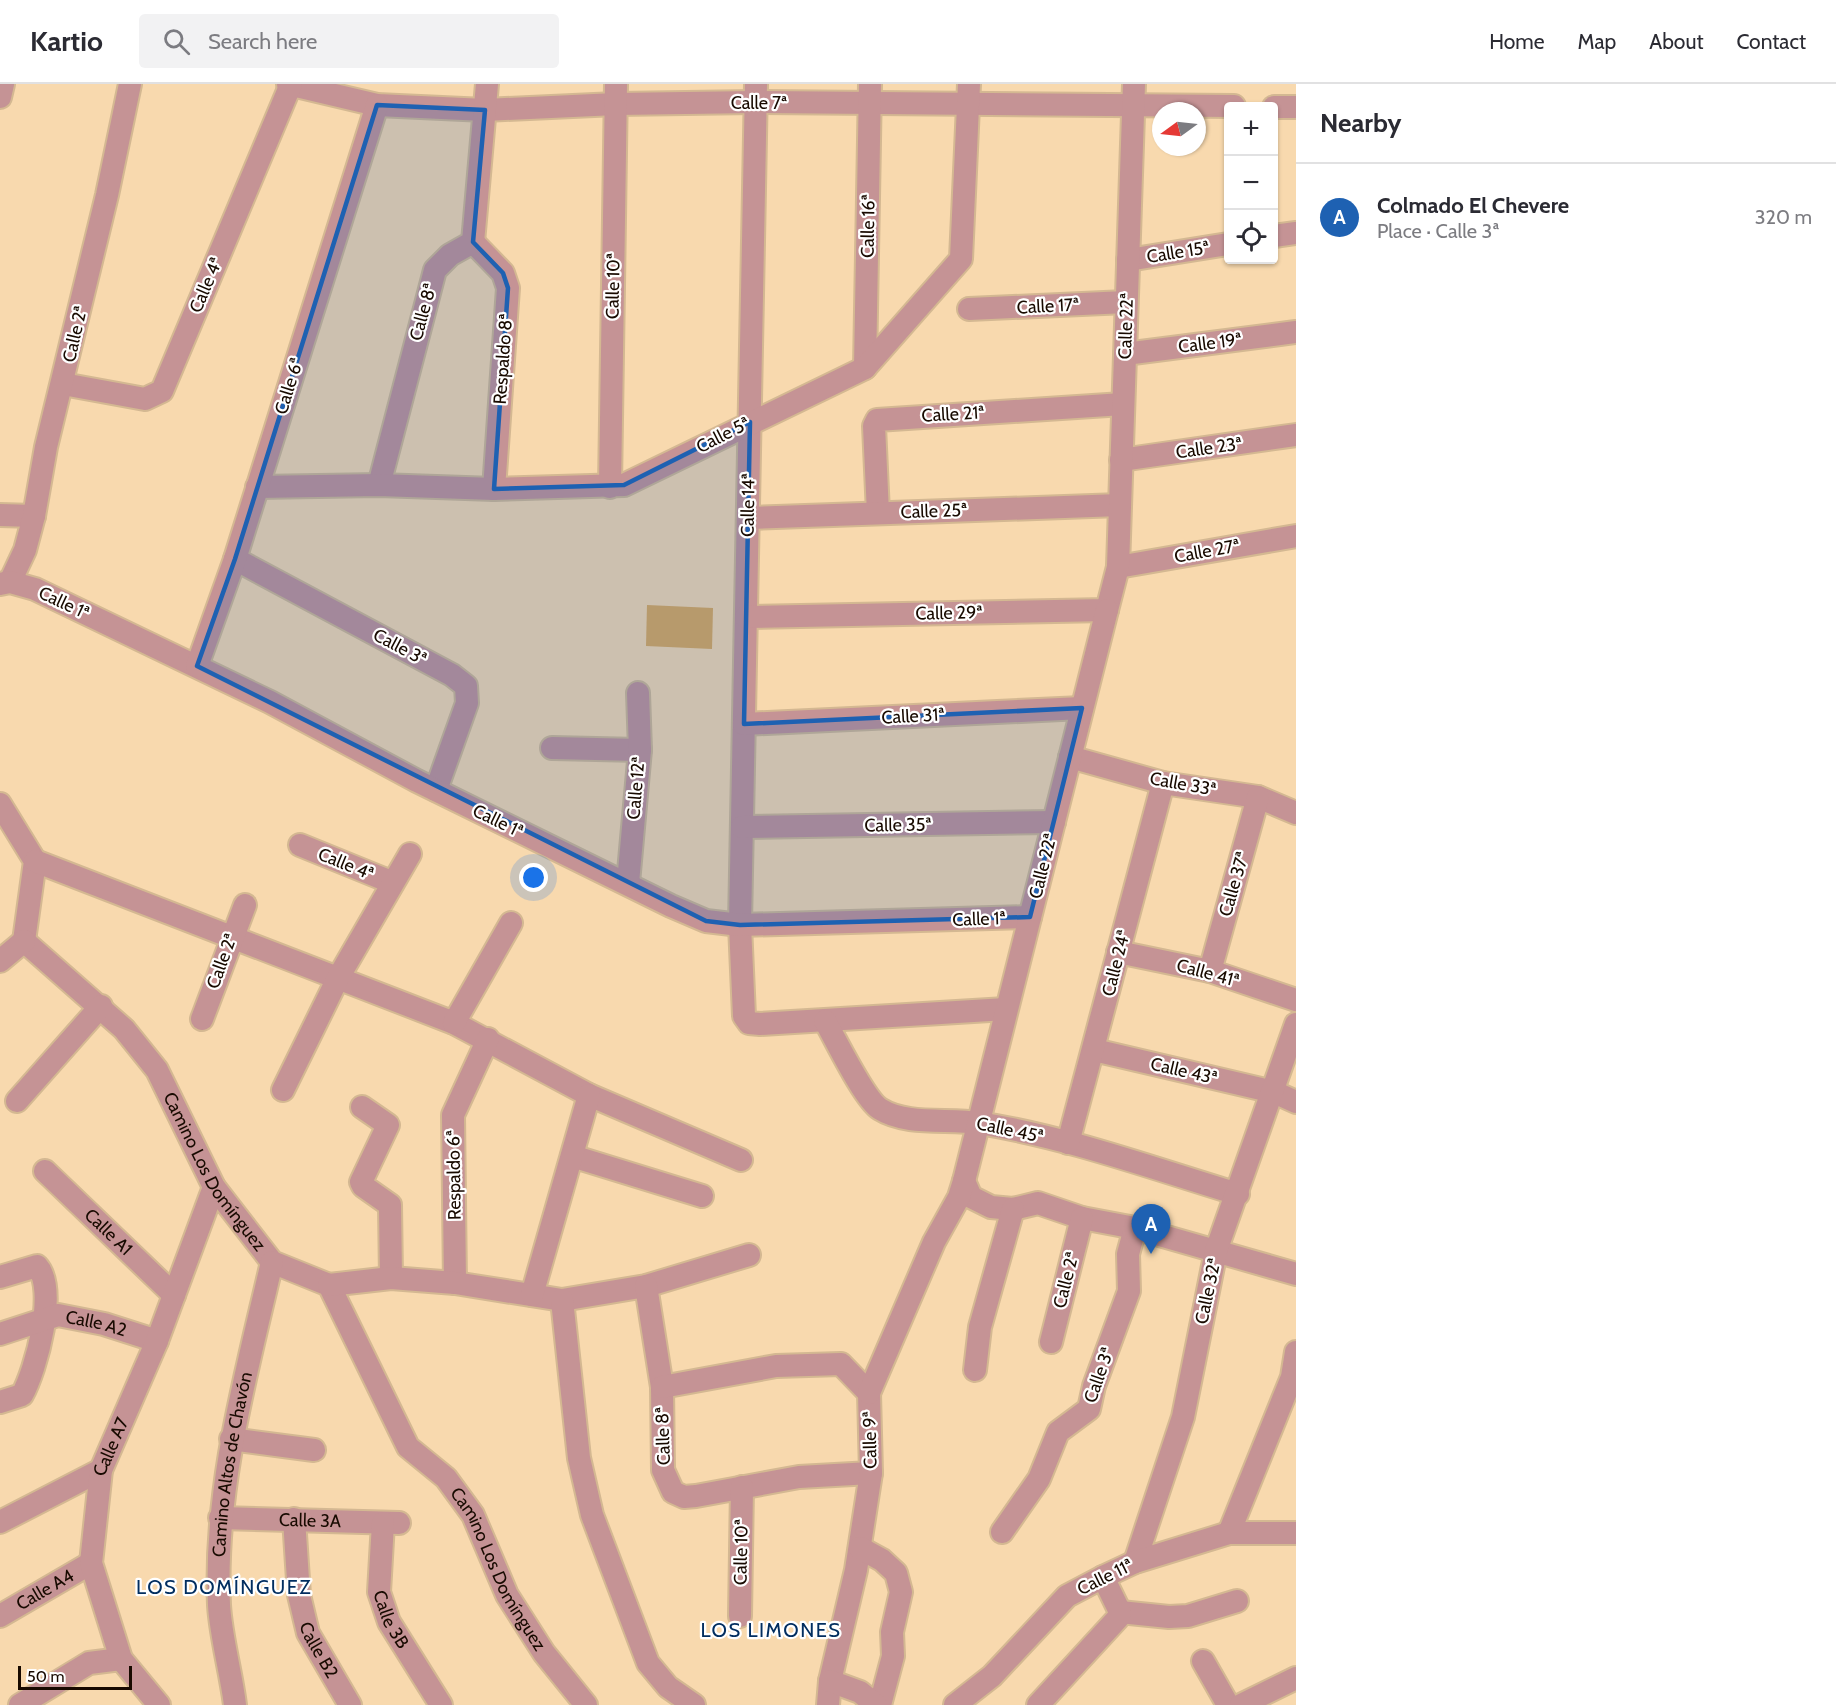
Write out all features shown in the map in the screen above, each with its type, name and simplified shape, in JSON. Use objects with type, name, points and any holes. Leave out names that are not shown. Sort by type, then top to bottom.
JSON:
[{"type":"street","points":[[0,97],[3,84]]},
{"type":"street","name":"Calle 2ª","points":[[5,583],[25,550],[34,516],[46,447],[107,195],[130,84]]},
{"type":"street","name":"Calle 4ª","points":[[63,384],[145,399],[162,391],[290,84]]},
{"type":"street","name":"Calle 7ª","points":[[290,84],[377,105],[485,110],[616,94],[756,93],[1134,95],[1224,105]]},
{"type":"street","points":[[473,242],[487,84]]},
{"type":"street","name":"Calle 14ª","points":[[756,93],[740,926],[744,1016],[749,1023],[825,1021]]},
{"type":"street","name":"Calle 10ª","points":[[610,487],[616,94]]},
{"type":"street","name":"Calle 16ª","points":[[865,368],[870,94]]},
{"type":"street","name":"Calle 5ª","points":[[257,487],[379,485],[494,489],[624,485],[865,368],[961,259],[969,94]]},
{"type":"street","name":"Calle 22ª","points":[[1118,567],[1134,95]]},
{"type":"street","name":"Calle 6ª","points":[[196,666],[235,560],[377,105]]},
{"type":"street","points":[[1278,107],[1296,107]]},
{"type":"street","points":[[1278,235],[1296,233]]},
{"type":"street","name":"Calle 8ª","points":[[379,485],[427,292],[435,270],[450,255],[473,242]]},
{"type":"street","name":"Respaldo 8ª","points":[[473,242],[503,273],[508,288],[494,489]]},
{"type":"street","name":"Calle 15ª","points":[[1128,260],[1224,245]]},
{"type":"street","name":"Calle 17ª","points":[[969,309],[1126,302]]},
{"type":"street","name":"Calle 19ª","points":[[1125,354],[1296,332]]},
{"type":"street","name":"Calle 21ª","points":[[878,513],[874,426],[877,420],[1123,404]]},
{"type":"street","name":"Calle 23ª","points":[[1121,460],[1296,435]]},
{"type":"street","name":"Calle 25ª","points":[[748,518],[1120,505]]},
{"type":"street","points":[[0,515],[34,516]]},
{"type":"street","name":"Calle 27ª","points":[[1118,567],[1296,536]]},
{"type":"street","name":"Calle 3ª","points":[[235,560],[452,675],[466,686],[467,703],[436,790]]},
{"type":"street","points":[[1107,610],[1118,567]]},
{"type":"street","name":"Calle 1ª","points":[[5,583],[35,589],[196,666],[270,702],[436,790],[628,883],[670,906],[706,921],[740,926],[1030,917]]},
{"type":"street","name":"Calle 22ª","points":[[869,1393],[934,1242],[964,1181],[1107,610]]},
{"type":"street","name":"Calle 29ª","points":[[746,617],[1107,610]]},
{"type":"street","name":"Calle 12ª","points":[[628,883],[640,750],[638,693]]},
{"type":"street","name":"Calle 31ª","points":[[744,724],[1082,708]]},
{"type":"street","points":[[552,748],[640,750]]},
{"type":"street","name":"Calle 33ª","points":[[1070,757],[1163,783],[1258,797],[1296,813]]},
{"type":"street","name":"Calle 24ª","points":[[1068,1143],[1163,783]]},
{"type":"street","name":"Calle 37ª","points":[[1210,971],[1258,797]]},
{"type":"street","points":[[0,804],[35,861],[454,1023],[488,1039],[589,1095],[741,1160]]},
{"type":"street","name":"Calle 35ª","points":[[742,827],[1054,822]]},
{"type":"street","name":"Calle 4ª","points":[[300,845],[391,882]]},
{"type":"street","points":[[284,1090],[338,978],[391,882],[410,854]]},
{"type":"street","points":[[0,961],[24,941],[35,861]]},
{"type":"street","name":"Calle 2ª","points":[[202,1019],[245,904]]},
{"type":"street","points":[[454,1023],[512,923]]},
{"type":"street","name":"Camino Los Domínguez","points":[[24,941],[101,1006],[124,1029],[157,1070],[214,1187],[272,1262],[329,1285],[408,1447],[446,1478],[473,1515],[507,1596],[544,1653],[586,1705]]},
{"type":"street","name":"Calle 41ª","points":[[1118,952],[1210,971],[1296,1000]]},
{"type":"street","points":[[17,1101],[101,1006]]},
{"type":"street","points":[[825,1021],[1006,1009]]},
{"type":"street","name":"Calle 45ª","points":[[825,1021],[866,1092],[879,1109],[896,1116],[978,1122],[1068,1143],[1238,1194]]},
{"type":"street","name":"Calle 32ª","points":[[1135,1562],[1183,1417],[1216,1251],[1274,1092],[1296,1024]]},
{"type":"street","name":"Respaldo 6ª","points":[[455,1283],[453,1115],[488,1039]]},
{"type":"street","name":"Calle 43ª","points":[[1094,1050],[1274,1092],[1296,1102]]},
{"type":"street","points":[[532,1295],[589,1095]]},
{"type":"street","points":[[362,1107],[388,1125],[361,1182],[363,1186],[390,1204],[391,1278]]},
{"type":"street","points":[[572,1156],[702,1196]]},
{"type":"street","name":"Calle A1","points":[[45,1171],[174,1295]]},
{"type":"street","points":[[964,1181],[971,1197],[991,1207],[1013,1209],[1038,1203],[1082,1218],[1135,1228],[1296,1274]]},
{"type":"street","name":"Calle A7","points":[[159,1705],[121,1659],[91,1563],[101,1470],[157,1341],[214,1187]]},
{"type":"street","points":[[975,1370],[980,1327],[1013,1209]]},
{"type":"street","name":"Calle 2ª","points":[[1051,1342],[1082,1218]]},
{"type":"street","name":"Calle 3ª","points":[[1002,1532],[1039,1479],[1058,1432],[1089,1409],[1094,1386],[1128,1291],[1128,1254],[1135,1228]]},
{"type":"street","points":[[329,1285],[391,1278],[455,1283],[562,1300],[646,1286],[749,1255]]},
{"type":"street","name":"Camino Altos de Chavón","points":[[235,1705],[219,1607],[220,1518],[231,1439],[272,1262]]},
{"type":"street","points":[[0,1277],[37,1266],[47,1293],[44,1320],[28,1385],[22,1395],[0,1402]]},
{"type":"street","name":"Calle 8ª","points":[[646,1286],[662,1387],[663,1470],[673,1492],[684,1497],[799,1477],[871,1473]]},
{"type":"street","points":[[562,1300],[579,1458],[592,1515],[648,1663],[668,1688],[694,1705]]},
{"type":"street","name":"Calle A2","points":[[0,1335],[58,1315],[105,1324],[157,1341]]},
{"type":"street","points":[[1229,1533],[1292,1377],[1296,1352]]},
{"type":"street","name":"Calle 9ª","points":[[662,1387],[776,1366],[841,1364],[869,1393],[871,1473],[860,1548],[830,1680],[828,1705]]},
{"type":"street","points":[[231,1439],[314,1450]]},
{"type":"street","points":[[0,1522],[101,1470]]},
{"type":"street","name":"Calle 10ª","points":[[740,1616],[742,1487]]},
{"type":"street","name":"Calle 3A","points":[[220,1518],[391,1523]]},
{"type":"street","name":"Calle B2","points":[[294,1520],[299,1595],[308,1633],[350,1705]]},
{"type":"street","name":"Calle 3B","points":[[391,1523],[379,1592],[389,1622],[441,1705]]},
{"type":"street","name":"Calle 11ª","points":[[955,1705],[992,1676],[1067,1596],[1103,1577],[1135,1562],[1229,1533],[1296,1533]]},
{"type":"street","points":[[830,1680],[861,1692],[878,1705],[893,1656],[892,1632],[901,1592],[896,1573],[882,1560],[860,1548]]},
{"type":"street","name":"Calle A4","points":[[0,1617],[91,1563]]},
{"type":"street","points":[[1038,1705],[1118,1618],[1120,1612],[1103,1577]]},
{"type":"street","points":[[1120,1612],[1169,1617],[1188,1616],[1237,1601]]},
{"type":"street","points":[[20,1705],[89,1663],[121,1659]]},
{"type":"street","points":[[1203,1661],[1228,1705]]},
{"type":"street","points":[[1241,1705],[1296,1678]]},
{"type":"highlighted area","points":[[377,105],[485,110],[473,242],[503,273],[508,288],[494,489],[624,485],[750,422],[744,724],[1082,708],[1030,917],[740,925],[706,921],[197,666],[235,559]]},
{"type":"shaded area","points":[[647,605],[713,608],[712,649],[646,646]]},
{"type":"place","name":"Colmado El Chevere","points":[[1151,1254]]},
{"type":"district","name":"LOS DOMÍNGUEZ","points":[[224,1587]]},
{"type":"district","name":"LOS LIMONES","points":[[771,1630]]}]
